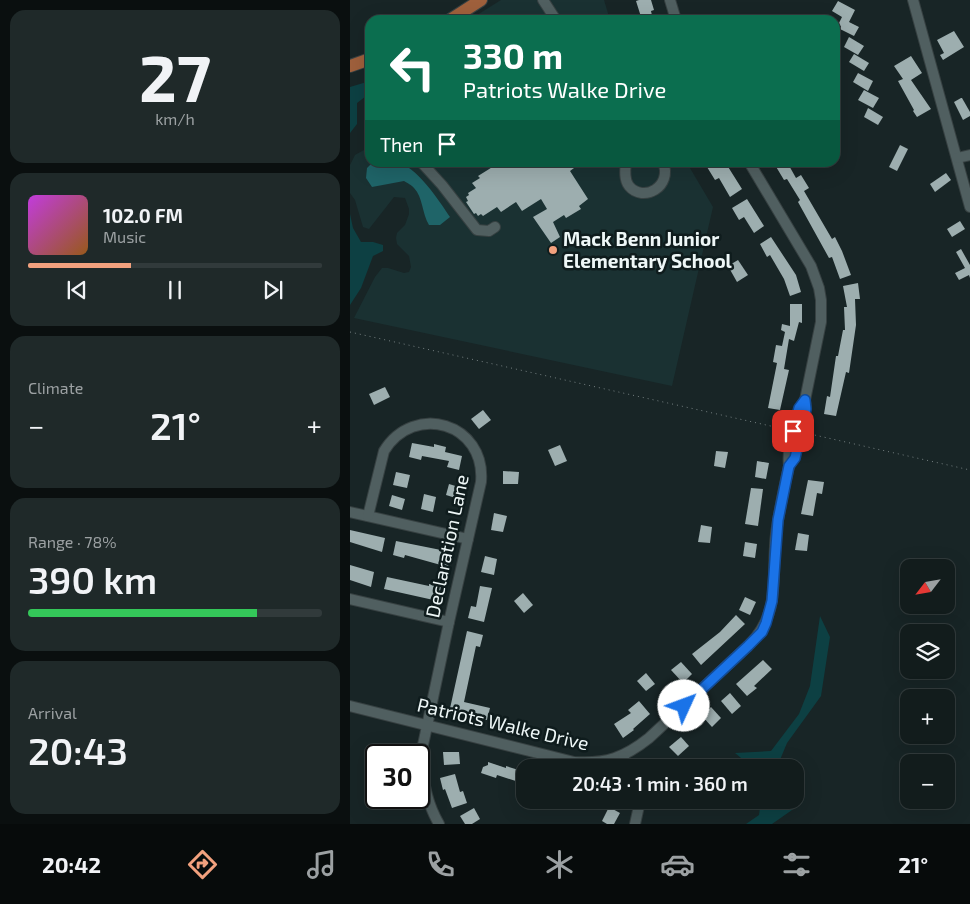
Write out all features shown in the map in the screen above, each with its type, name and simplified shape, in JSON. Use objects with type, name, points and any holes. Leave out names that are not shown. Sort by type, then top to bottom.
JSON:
[{"type":"main road","points":[[458,15],[481,0]]},
{"type":"main road","points":[[350,66],[365,61]]},
{"type":"street","points":[[543,0],[553,15]]},
{"type":"street","points":[[670,0],[674,15]]},
{"type":"street","points":[[913,0],[970,207]]},
{"type":"street","points":[[957,158],[970,155]]},
{"type":"street","points":[[426,167],[477,230],[489,231],[495,228]]},
{"type":"street","points":[[626,167],[626,180],[629,186],[643,192],[650,192],[658,188],[664,180],[666,174],[664,167]]},
{"type":"street","name":"Patriots Walke Drive","points":[[350,706],[574,762],[601,762],[623,756],[649,738],[762,632],[770,612],[776,535],[789,466],[788,456],[797,432],[799,408],[805,400],[821,322],[822,305],[819,288],[811,266],[752,167]]},
{"type":"street","name":"Declaration Lane","points":[[368,516],[384,451],[389,443],[405,429],[432,424],[442,425],[461,433],[468,439],[481,464],[481,482],[426,726],[422,756],[424,778],[430,804],[439,824]]},
{"type":"street","points":[[350,512],[468,539]]},
{"type":"street","points":[[350,599],[449,622]]},
{"type":"street","points":[[635,824],[638,809]]},
{"type":"path","points":[[350,332],[970,470]]},
{"type":"shaded area","points":[[501,0],[604,0],[608,15],[477,15]]},
{"type":"shaded area","points":[[365,82],[365,97],[357,103],[357,124],[350,133],[350,87]]},
{"type":"shaded area","name":"Mack Benn Junior Elementary School","points":[[365,146],[365,167],[689,167],[713,207],[672,386],[354,318],[375,277],[382,268],[404,273],[409,272],[411,267],[409,256],[397,244],[396,238],[397,233],[405,225],[409,214],[405,198],[394,197],[369,229],[363,227],[355,200],[350,193],[350,165],[355,155],[364,150]]},
{"type":"shaded area","points":[[407,167],[427,185],[450,217],[440,225],[429,225],[421,201],[412,186],[404,181],[372,187],[366,178],[367,168]]},
{"type":"shaded area","points":[[350,214],[353,228],[361,242],[373,242],[383,245],[383,251],[373,256],[361,288],[350,305]]},
{"type":"shaded area","points":[[820,616],[830,637],[821,696],[787,743],[780,759],[742,759],[735,753],[771,751],[799,714],[810,686]]},
{"type":"shaded area","points":[[760,809],[793,809],[772,824],[746,824],[759,815]]},
{"type":"building","points":[[651,0],[654,10],[651,11],[652,15],[640,15],[636,1]]},
{"type":"building","points":[[838,1],[855,10],[849,22],[859,27],[854,36],[840,29],[842,17],[832,11]]},
{"type":"building","points":[[954,31],[964,47],[943,60],[940,55],[944,53],[937,40]]},
{"type":"building","points":[[849,37],[864,46],[858,55],[844,47]]},
{"type":"building","points":[[854,54],[869,63],[864,71],[849,62]]},
{"type":"building","points":[[911,56],[922,73],[911,80],[931,109],[917,117],[898,81],[903,79],[894,66]]},
{"type":"building","points":[[858,73],[873,81],[868,91],[853,82]]},
{"type":"building","points":[[864,90],[879,98],[873,108],[858,100]]},
{"type":"building","points":[[961,98],[970,112],[970,116],[963,120],[954,102]]},
{"type":"building","points":[[868,108],[883,117],[878,125],[864,117]]},
{"type":"building","points":[[900,145],[908,149],[897,171],[889,167]]},
{"type":"building","points":[[492,167],[575,167],[570,171],[588,199],[579,206],[581,209],[566,218],[564,215],[553,222],[560,237],[551,243],[533,217],[547,209],[541,199],[522,211],[516,202],[501,212],[497,207],[483,216],[481,214],[478,216],[476,213],[474,214],[466,202],[468,201],[466,197],[469,195],[468,193],[476,188],[472,183],[480,178],[478,176]]},
{"type":"building","points":[[707,167],[728,167],[742,189],[730,197],[719,178],[715,180]]},
{"type":"building","points":[[776,167],[790,167],[796,178],[801,175],[809,188],[804,191],[832,239],[835,237],[851,275],[840,279],[832,257],[829,258],[798,202],[800,200],[787,179],[784,180]]},
{"type":"building","points":[[946,173],[951,180],[935,192],[930,184]]},
{"type":"building","points":[[747,199],[764,226],[754,233],[744,217],[739,220],[732,208]]},
{"type":"building","points":[[960,221],[965,229],[952,237],[947,229]]},
{"type":"building","points":[[771,237],[796,275],[801,292],[790,296],[784,279],[770,255],[767,257],[760,244]]},
{"type":"building","points":[[961,249],[970,265],[970,278],[969,275],[959,280],[955,273],[965,268],[956,252]]},
{"type":"building","points":[[738,260],[748,275],[737,282],[728,266]]},
{"type":"building","points":[[858,283],[860,299],[855,299],[856,325],[849,373],[846,372],[836,416],[824,414],[827,396],[830,397],[836,356],[838,356],[843,330],[845,330],[844,307],[847,307],[843,286]]},
{"type":"building","points":[[790,304],[802,304],[802,323],[799,322],[794,341],[789,339],[784,369],[789,370],[780,410],[768,408],[777,363],[773,362],[776,345],[782,346],[785,332],[781,330],[782,324],[790,326]]},
{"type":"building","points":[[385,387],[390,397],[374,405],[369,394]]},
{"type":"building","points":[[483,410],[491,420],[479,429],[471,419]]},
{"type":"building","points":[[412,443],[434,447],[434,444],[446,447],[445,452],[462,456],[459,470],[447,467],[449,461],[422,456],[421,460],[409,457]]},
{"type":"building","points":[[560,445],[567,461],[555,466],[548,450]]},
{"type":"building","points":[[716,451],[728,452],[725,468],[714,466]]},
{"type":"building","points":[[757,461],[769,463],[766,479],[755,477]]},
{"type":"building","points":[[503,471],[519,472],[518,484],[503,484]]},
{"type":"building","points":[[396,472],[410,475],[407,488],[393,485]]},
{"type":"building","points":[[808,480],[824,482],[822,494],[817,493],[813,516],[801,514]]},
{"type":"building","points":[[449,484],[462,488],[459,499],[446,495]]},
{"type":"building","points":[[751,488],[763,489],[758,526],[745,524]]},
{"type":"building","points":[[424,494],[436,497],[433,512],[421,509]]},
{"type":"building","points":[[392,495],[405,499],[402,510],[389,506]]},
{"type":"building","points":[[494,513],[507,516],[503,532],[491,530]]},
{"type":"building","points":[[701,525],[712,527],[710,543],[698,542]]},
{"type":"building","points":[[350,530],[385,538],[382,552],[350,542]]},
{"type":"building","points":[[798,533],[809,535],[807,551],[795,550]]},
{"type":"building","points":[[396,541],[451,552],[448,567],[405,555],[404,558],[393,555]]},
{"type":"building","points":[[745,542],[757,544],[755,558],[743,556]]},
{"type":"building","points":[[485,556],[497,559],[494,575],[481,572]]},
{"type":"building","points":[[350,565],[374,572],[371,587],[350,580]]},
{"type":"building","points":[[387,577],[429,586],[429,584],[441,586],[438,601],[384,589]]},
{"type":"building","points":[[480,586],[492,588],[484,622],[468,618],[471,606],[476,607]]},
{"type":"building","points":[[523,593],[533,605],[524,613],[514,601]]},
{"type":"building","points":[[745,597],[756,602],[750,615],[739,610]]},
{"type":"building","points":[[736,615],[745,624],[701,665],[692,654],[720,632]]},
{"type":"building","points":[[467,631],[483,635],[480,647],[476,646],[464,702],[490,708],[487,720],[449,713]]},
{"type":"building","points":[[763,660],[772,669],[754,686],[757,688],[747,696],[736,684]]},
{"type":"building","points":[[681,662],[692,674],[683,683],[671,670]]},
{"type":"building","points":[[646,673],[655,684],[646,691],[637,681]]},
{"type":"building","points":[[730,693],[741,706],[732,714],[721,701]]},
{"type":"building","points":[[639,701],[650,714],[623,738],[614,724],[631,713],[628,710]]},
{"type":"building","points":[[711,707],[721,718],[712,727],[702,716]]},
{"type":"building","points":[[681,737],[689,746],[678,756],[669,747]]},
{"type":"building","points":[[443,752],[459,752],[460,764],[444,765]]},
{"type":"building","points":[[488,762],[516,769],[516,781],[497,775],[496,778],[481,773],[483,767],[488,765]]},
{"type":"building","points":[[455,774],[460,792],[463,791],[467,803],[452,808],[445,789],[443,790],[440,778]]},
{"type":"building","points":[[474,808],[480,819],[472,824],[465,824],[460,816]]},
{"type":"building","points":[[608,809],[620,813],[614,824],[607,824],[602,821]]},
{"type":"place","name":"Mack Benn Junior Elementary School","points":[[553,250]]},
{"type":"route","points":[[684,706],[756,639],[766,623],[772,601],[774,549],[778,520],[789,466],[795,458],[801,432],[806,409],[805,400],[799,408],[793,431]]}]
